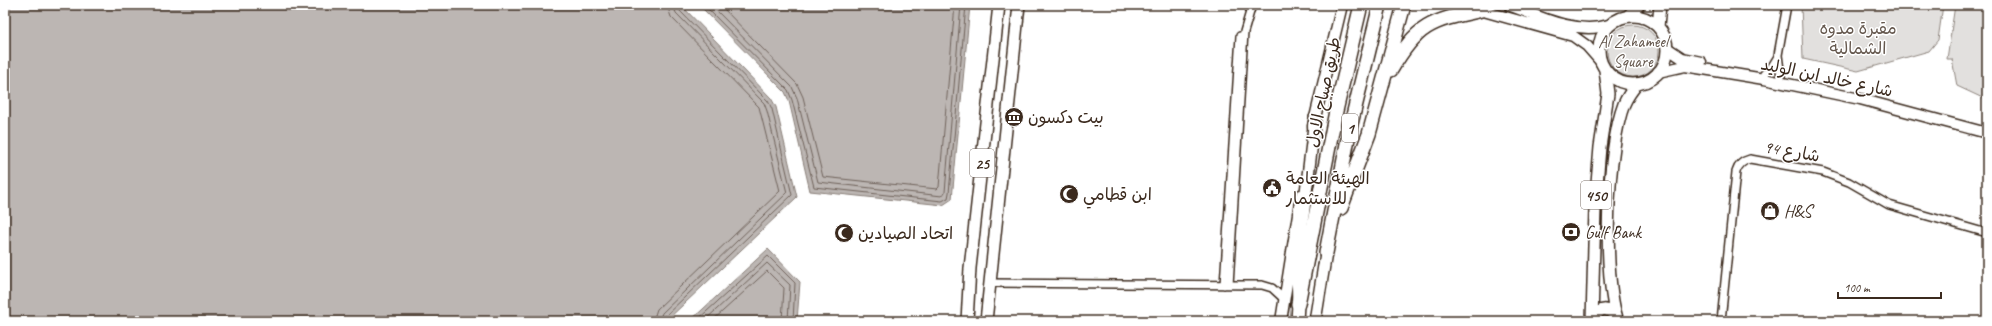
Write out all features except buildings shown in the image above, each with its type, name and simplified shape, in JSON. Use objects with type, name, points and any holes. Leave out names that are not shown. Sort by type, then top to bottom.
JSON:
[{"type":"highway","name":"طريق صباح الاول","points":[[1298,304],[1336,111],[1361,5]]},
{"type":"highway","name":"طريق صباح الاول","points":[[1326,253],[1350,128],[1380,5]]},
{"type":"highway","points":[[1329,240],[1369,134],[1404,5]]},
{"type":"highway","points":[[1383,85],[1412,38],[1423,28],[1440,20],[1482,10]]},
{"type":"main road","name":"25","points":[[967,321],[970,268],[999,5]]},
{"type":"main road","name":"25","points":[[986,321],[1019,5]]},
{"type":"main road","points":[[1338,5],[1338,22]]},
{"type":"main road","name":"طريق صباح الاول","points":[[1281,321],[1315,118],[1342,5]]},
{"type":"main road","points":[[1462,5],[1573,36],[1587,46],[1610,75],[1623,82],[1637,84],[1652,78],[1664,63],[1667,48],[1664,36],[1658,26],[1641,17],[1628,16],[1609,25],[1594,29],[1578,28],[1537,16],[1509,5]]},
{"type":"main road","points":[[1628,16],[1639,5]]},
{"type":"main road","points":[[1658,26],[1660,5]]},
{"type":"main road","name":"450","points":[[1592,319],[1595,208],[1600,147],[1606,120],[1608,94],[1599,46],[1601,39],[1609,25]]},
{"type":"main road","name":"شارع خالد ابن الوليد","points":[[1667,48],[1682,58],[1872,96],[1987,127]]},
{"type":"main road","name":"شارع خالد ابن الوليد","points":[[1658,72],[1685,66],[1764,79],[1860,99],[1987,133]]},
{"type":"main road","name":"450","points":[[1617,319],[1610,282],[1608,209],[1615,146],[1620,120],[1624,105],[1637,84]]},
{"type":"main road","points":[[1606,120],[1613,116],[1620,120]]},
{"type":"main road","points":[[1298,304],[1297,266],[1315,118]]},
{"type":"main road","name":"1","points":[[1315,321],[1326,253]]},
{"type":"main road","name":"1","points":[[1296,321],[1298,304]]},
{"type":"main road","points":[[1592,319],[1599,310],[1604,309],[1609,310],[1617,319]]},
{"type":"street","points":[[1226,285],[1239,44],[1242,23],[1248,5]]},
{"type":"street","points":[[1226,285],[1244,32],[1252,5]]},
{"type":"street","points":[[1764,74],[1774,64],[1778,56],[1787,5]]},
{"type":"street","points":[[1778,56],[1781,77]]},
{"type":"street","name":"شارع 94","points":[[1722,321],[1736,172],[1740,163],[1745,160],[1750,159],[1823,172],[1849,182],[1889,205],[1987,233]]},
{"type":"street","points":[[989,283],[1267,286],[1276,291],[1284,299]]},
{"type":"green space","name":"مقبرة مدوه الشمالية","points":[[1801,5],[1943,5],[1938,40],[1929,51],[1858,71],[1803,59]]},
{"type":"green space","points":[[1955,5],[1987,5],[1987,100],[1957,86],[1952,59],[1947,59]]},
{"type":"green space","name":"Al Zahameel Square","points":[[1633,25],[1643,27],[1651,33],[1657,41],[1659,51],[1657,61],[1651,69],[1643,75],[1633,77],[1623,75],[1615,69],[1609,61],[1607,51],[1609,41],[1615,33],[1623,27]]},
{"type":"water","points":[[5,5],[681,5],[771,98],[776,107],[797,197],[666,321],[5,321]]},
{"type":"water","points":[[699,5],[970,5],[952,199],[943,205],[810,191],[789,101],[785,92]]},
{"type":"water","points":[[768,249],[800,282],[797,321],[690,321]]},
{"type":"place","name":"بيت دكسون","points":[[1014,117]]},
{"type":"place","name":"الهيئة العامة للاستثمار","points":[[1272,188]]},
{"type":"place","name":"ابن قطامي","points":[[1069,194]]},
{"type":"place","name":"H&S","points":[[1770,211]]},
{"type":"place","name":"Gulf Bank","points":[[1571,232]]},
{"type":"place","name":"اتحاد الصيادين","points":[[844,233]]}]
